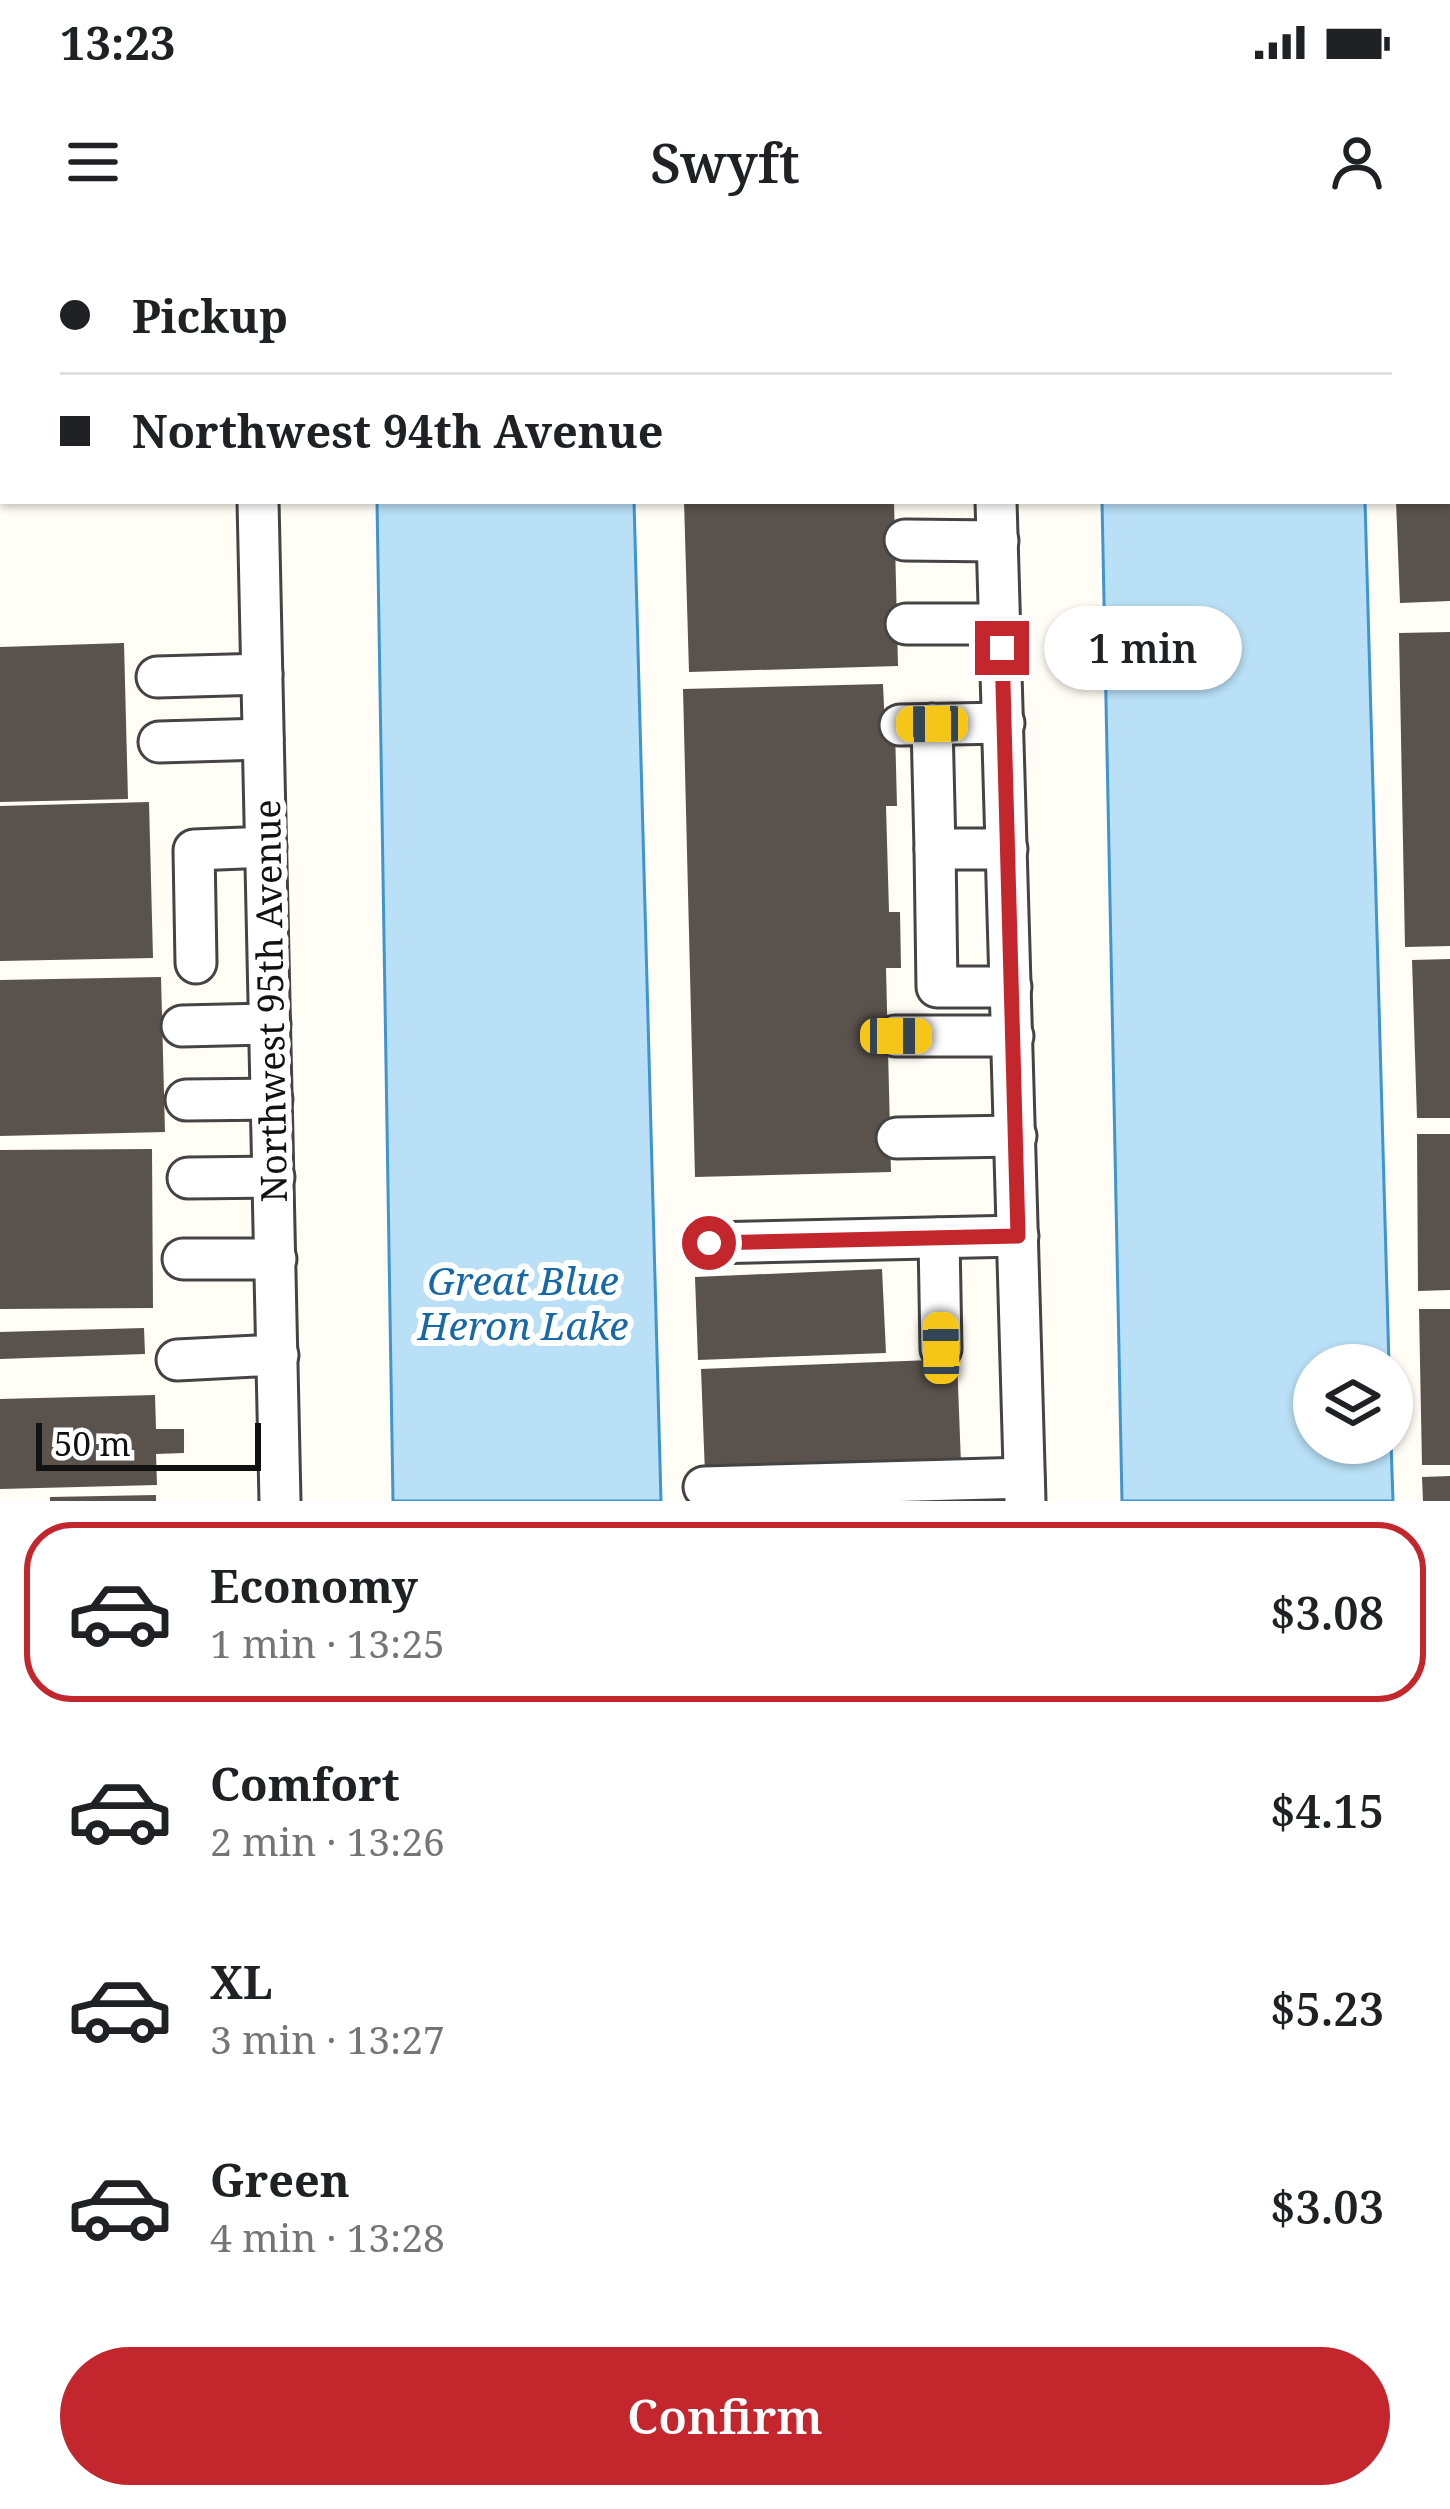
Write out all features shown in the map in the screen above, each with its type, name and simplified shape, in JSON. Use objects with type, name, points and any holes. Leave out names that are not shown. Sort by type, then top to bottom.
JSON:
[{"type":"street","name":"Northwest 95th Avenue","points":[[258,504],[280,1501]]},
{"type":"street","points":[[704,1487],[1024,1489],[996,504]]},
{"type":"street","points":[[905,540],[998,541]]},
{"type":"street","points":[[906,624],[1001,624]]},
{"type":"street","points":[[158,677],[262,674]]},
{"type":"street","points":[[1004,722],[916,724],[935,849],[937,987],[1012,987]]},
{"type":"street","points":[[159,742],[263,739]]},
{"type":"street","points":[[196,963],[194,850],[266,847]]},
{"type":"street","points":[[935,849],[1007,849]]},
{"type":"street","points":[[182,1026],[270,1024]]},
{"type":"street","points":[[896,1036],[1013,1036]]},
{"type":"street","points":[[185,1100],[272,1099]]},
{"type":"street","points":[[897,1138],[1016,1136]]},
{"type":"street","points":[[188,1178],[274,1178]]},
{"type":"street","points":[[709,1243],[1018,1236]]},
{"type":"street","points":[[939,1238],[941,1348]]},
{"type":"street","points":[[183,1258],[276,1258]]},
{"type":"street","points":[[177,1360],[278,1354]]},
{"type":"water","name":"Great Blue Heron Lake","points":[[377,504],[634,504],[661,1501],[393,1501]]},
{"type":"water","points":[[1102,504],[1365,504],[1388,1344],[1293,1344],[1293,1464],[1392,1464],[1393,1501],[1122,1501]]},
{"type":"building","points":[[684,504],[894,504],[898,666],[689,672]]},
{"type":"building","points":[[1396,504],[1450,504],[1450,601],[1400,603]]},
{"type":"building","points":[[1450,632],[1450,946],[1405,947],[1399,633]]},
{"type":"building","points":[[124,643],[128,799],[0,802],[0,647]]},
{"type":"building","points":[[883,684],[885,729],[895,729],[897,806],[886,806],[889,912],[900,912],[901,968],[886,968],[891,1172],[695,1177],[683,689]]},
{"type":"building","points":[[149,802],[153,958],[0,961],[0,806]]},
{"type":"building","points":[[1450,959],[1450,1118],[1417,1118],[1412,960]]},
{"type":"building","points":[[161,977],[165,1132],[0,1136],[0,980]]},
{"type":"building","points":[[1417,1134],[1450,1134],[1450,1290],[1418,1291]]},
{"type":"building","points":[[152,1149],[153,1308],[0,1309],[0,1150]]},
{"type":"building","points":[[882,1269],[886,1353],[698,1360],[695,1277]]},
{"type":"building","points":[[1419,1309],[1450,1309],[1450,1465],[1422,1465]]},
{"type":"building","points":[[144,1328],[145,1354],[0,1359],[0,1332]]},
{"type":"building","points":[[957,1359],[961,1464],[705,1474],[701,1369]]},
{"type":"building","points":[[155,1395],[156,1429],[184,1429],[184,1453],[156,1454],[157,1485],[0,1489],[0,1399]]},
{"type":"building","points":[[1450,1476],[1450,1501],[1423,1501],[1422,1477]]},
{"type":"building","points":[[156,1495],[156,1501],[50,1501],[50,1497]]},
{"type":"route","points":[[709,1243],[1018,1236],[1002,648]]}]
